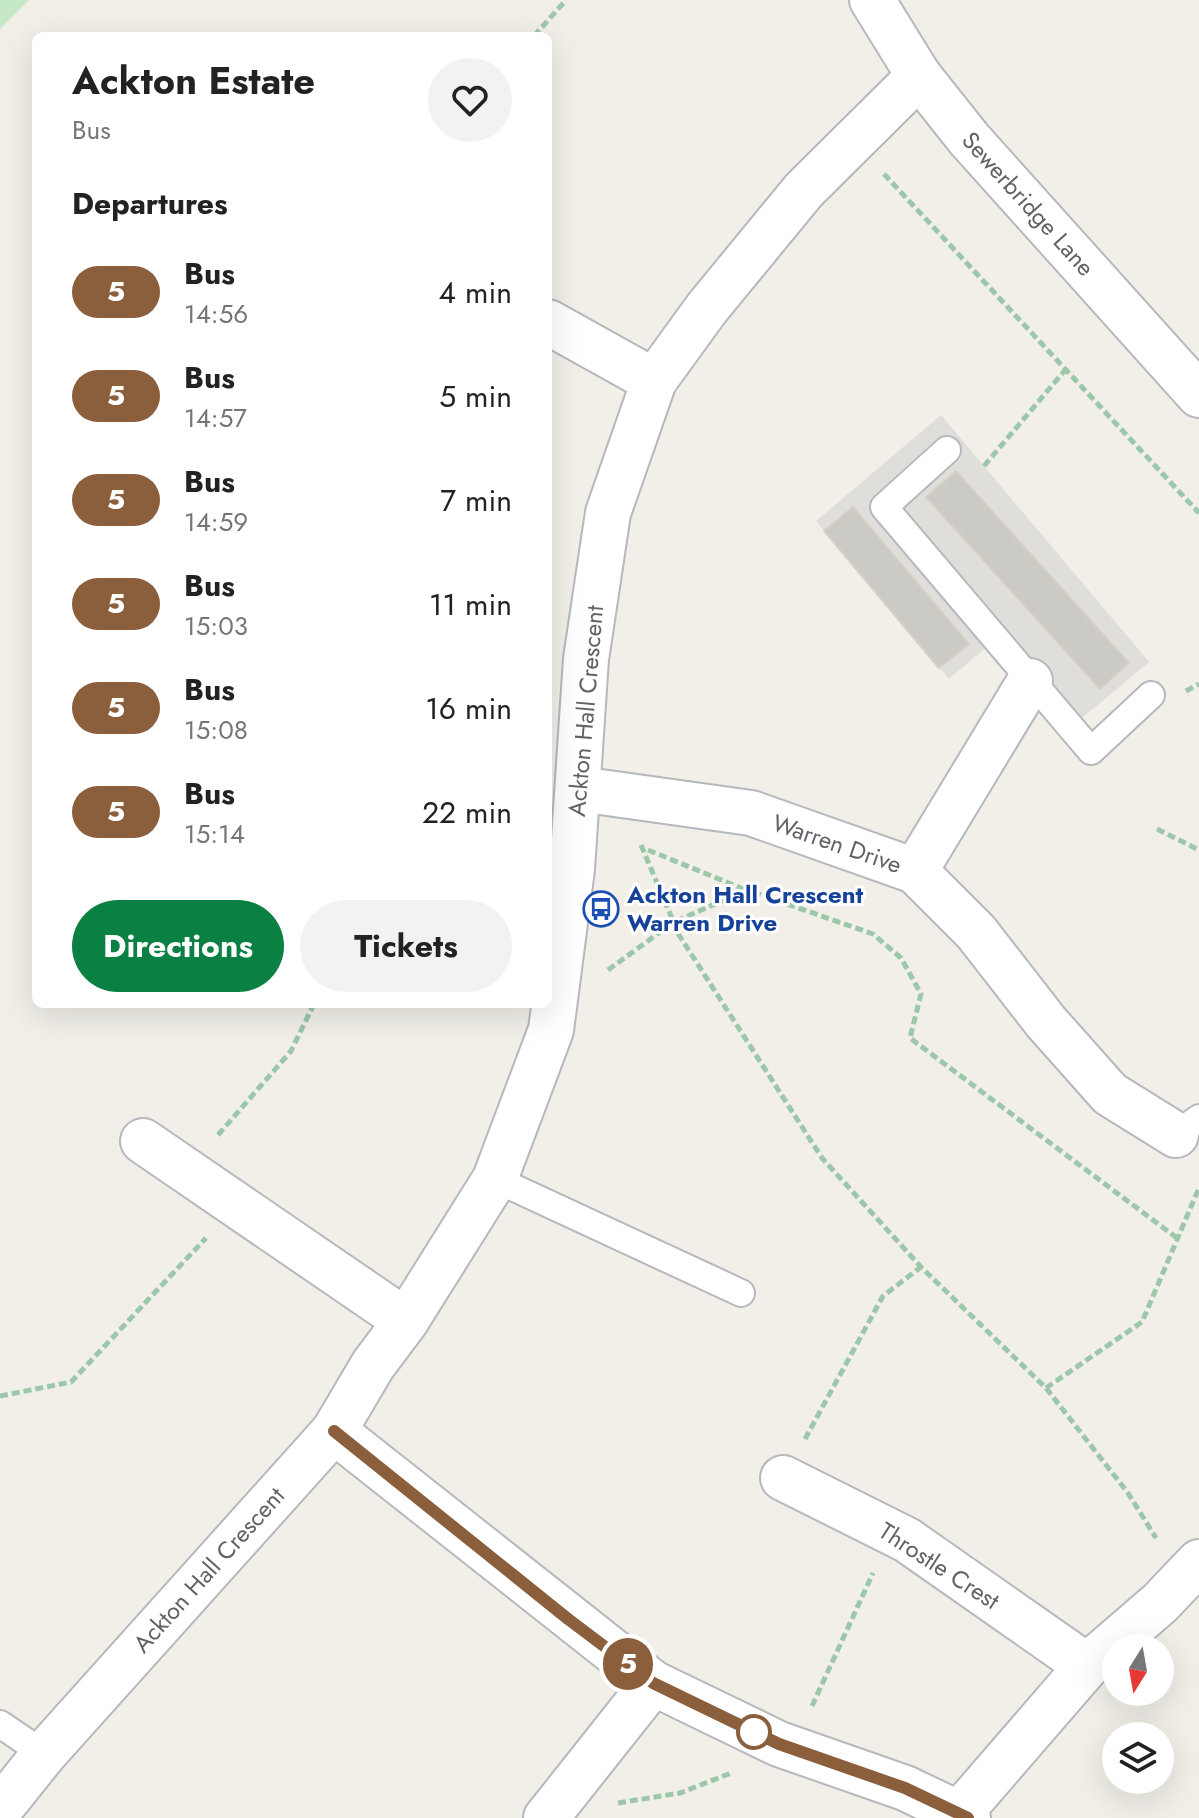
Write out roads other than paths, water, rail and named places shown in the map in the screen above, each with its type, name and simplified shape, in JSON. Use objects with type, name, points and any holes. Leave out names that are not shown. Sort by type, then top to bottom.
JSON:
[{"type":"street","name":"Sewerbridge Lane","points":[[872,0],[919,76],[969,139],[1199,395]]},
{"type":"street","name":"Ackton Hall Crescent","points":[[0,1809],[44,1754],[334,1431],[373,1365],[406,1321],[495,1179],[551,1030],[558,908],[600,792],[586,659],[608,513],[654,381],[707,308],[794,201],[919,76]]},
{"type":"street","points":[[552,324],[654,381]]},
{"type":"street","points":[[915,871],[1030,681]]},
{"type":"street","name":"Warren Drive","points":[[600,792],[751,813],[915,871],[976,932],[1046,1022],[1110,1094],[1187,1127]]},
{"type":"street","points":[[143,1141],[406,1321]]},
{"type":"street","points":[[334,1431],[568,1619],[653,1683],[779,1744],[905,1788],[963,1816],[1087,1666],[1160,1603],[1191,1570]]},
{"type":"street","name":"Throstle Crest","points":[[783,1478],[907,1540],[1087,1666]]},
{"type":"street","points":[[546,1818],[653,1683]]},
{"type":"lane","points":[[947,450],[884,507],[1091,751],[1151,695]]},
{"type":"lane","points":[[495,1179],[741,1293]]},
{"type":"lane","points":[[0,1724],[44,1754]]},
{"type":"place","name":"Ackton Hall Crescent Warren Drive","points":[[601,909]]}]
